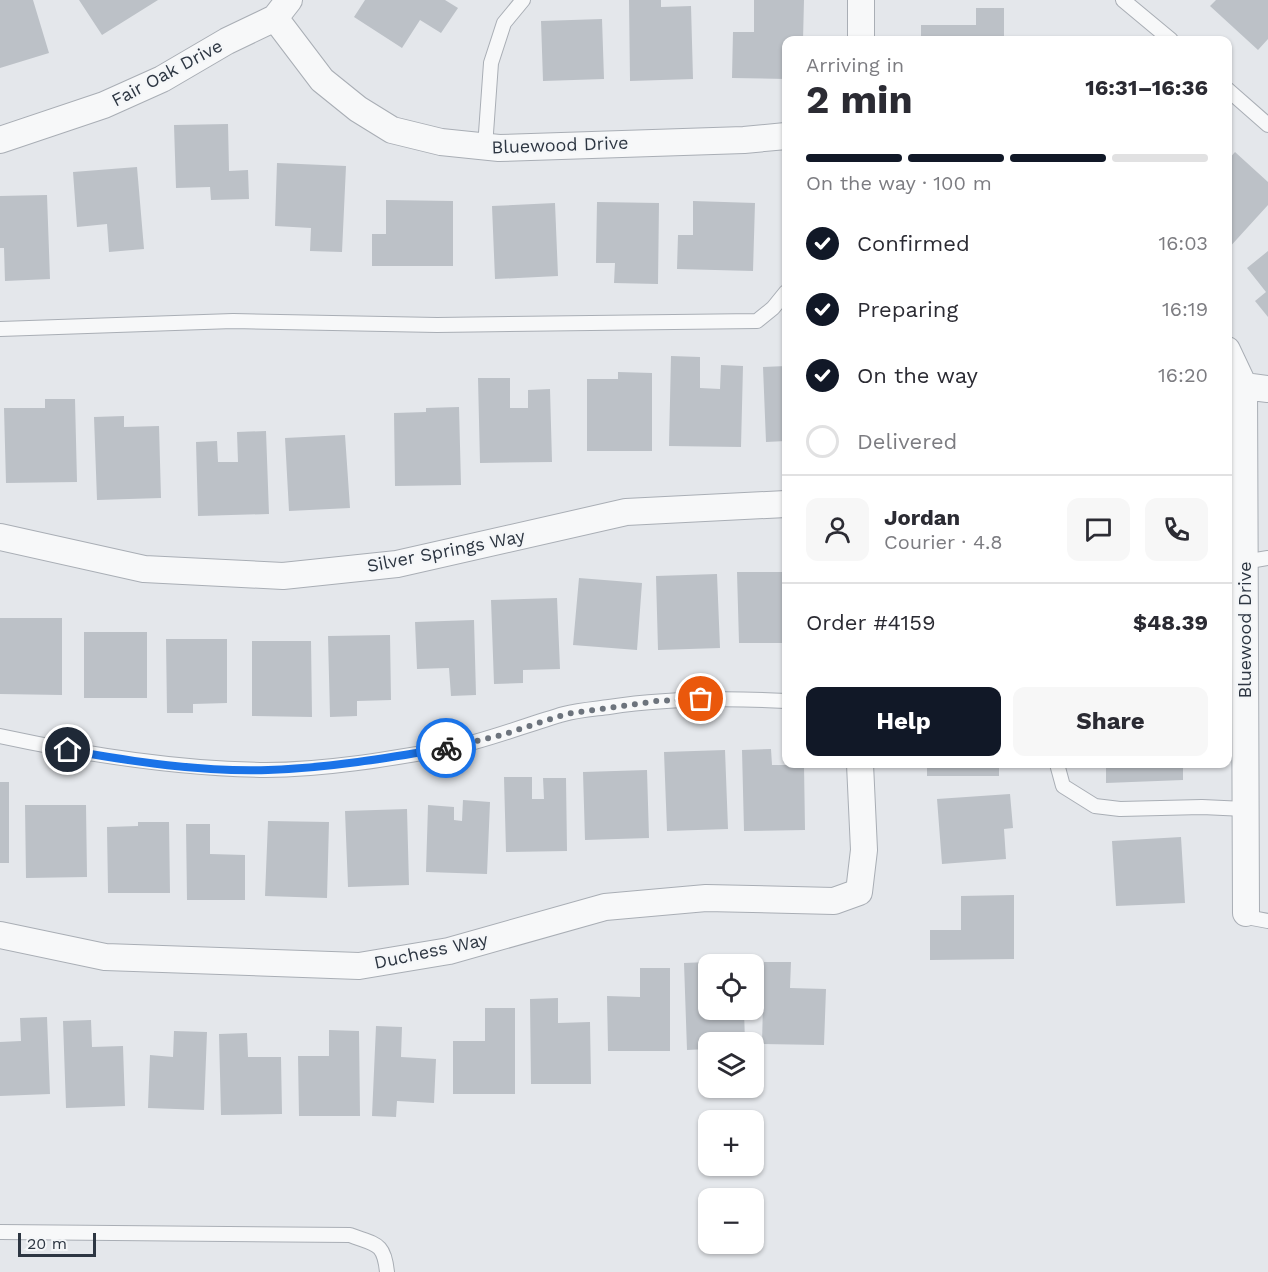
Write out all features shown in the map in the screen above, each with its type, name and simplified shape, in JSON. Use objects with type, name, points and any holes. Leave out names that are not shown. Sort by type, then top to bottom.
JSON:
[{"type":"street","points":[[861,0],[861,36]]},
{"type":"street","name":"Bluewood Drive","points":[[282,9],[322,80],[358,109],[392,130],[441,142],[499,148],[744,140],[782,136]]},
{"type":"street","name":"Fair Oak Drive","points":[[0,140],[104,105],[162,79],[282,9]]},
{"type":"street","name":"Bluewood Drive","points":[[1232,357],[1256,387],[1256,745],[1245,809],[1257,917]]},
{"type":"street","name":"Silver Springs Way","points":[[0,537],[144,569],[283,576],[397,564],[626,512],[782,504]]},
{"type":"street","name":"Duchess Way","points":[[0,935],[105,957],[358,966],[448,951],[605,907],[706,898],[834,901],[859,892],[864,849],[860,768]]},
{"type":"lane","points":[[485,147],[491,63],[504,22],[523,0]]},
{"type":"lane","points":[[1123,0],[1166,36]]},
{"type":"lane","points":[[1232,93],[1268,125]]},
{"type":"lane","points":[[0,329],[233,321],[449,325],[757,321],[782,297]]},
{"type":"lane","points":[[0,736],[109,757],[177,766],[268,770],[340,764],[449,748],[502,735],[566,714],[622,705],[723,698],[782,701]]},
{"type":"lane","points":[[1058,768],[1064,786],[1095,806],[1120,809],[1202,807],[1245,809]]},
{"type":"lane","points":[[0,1232],[350,1235],[377,1245],[385,1253],[387,1272]]},
{"type":"building","points":[[0,0],[33,0],[49,53],[0,68]]},
{"type":"building","points":[[79,0],[158,0],[102,35]]},
{"type":"building","points":[[365,0],[445,0],[458,8],[441,33],[420,20],[402,48],[354,17]]},
{"type":"building","points":[[629,0],[661,0],[661,7],[691,6],[693,79],[630,81]]},
{"type":"building","points":[[754,0],[804,0],[803,36],[782,36],[782,79],[732,78],[733,32],[754,32]]},
{"type":"building","points":[[1216,0],[1268,0],[1268,39],[1258,50],[1210,6]]},
{"type":"building","points":[[976,8],[1004,8],[1004,36],[921,36],[921,25],[976,25]]},
{"type":"building","points":[[602,19],[604,79],[543,81],[541,21]]},
{"type":"building","points":[[228,124],[229,171],[248,170],[249,199],[211,200],[210,187],[176,188],[174,125]]},
{"type":"building","points":[[1235,152],[1268,182],[1268,205],[1232,245],[1232,155]]},
{"type":"building","points":[[277,163],[346,166],[342,252],[310,251],[311,228],[275,226]]},
{"type":"building","points":[[137,167],[144,249],[109,252],[107,224],[77,227],[73,172]]},
{"type":"building","points":[[47,195],[50,279],[5,281],[4,248],[0,248],[0,196]]},
{"type":"building","points":[[386,200],[453,201],[453,266],[372,266],[372,234],[386,234]]},
{"type":"building","points":[[693,201],[755,203],[753,271],[677,269],[678,235],[693,235]]},
{"type":"building","points":[[597,202],[659,203],[658,284],[614,283],[615,263],[596,263]]},
{"type":"building","points":[[555,203],[558,276],[495,279],[492,206]]},
{"type":"building","points":[[1268,251],[1268,317],[1255,301],[1266,292],[1247,268]]},
{"type":"building","points":[[671,356],[700,357],[700,388],[720,389],[721,365],[743,366],[741,447],[669,446]]},
{"type":"building","points":[[782,366],[782,441],[766,442],[763,367]]},
{"type":"building","points":[[618,372],[652,373],[652,451],[587,451],[587,379],[618,379]]},
{"type":"building","points":[[478,378],[510,378],[510,408],[528,408],[528,390],[550,389],[552,462],[480,463]]},
{"type":"building","points":[[45,399],[75,399],[77,482],[6,483],[4,408],[45,408]]},
{"type":"building","points":[[459,407],[461,485],[395,486],[394,413],[426,412],[426,408]]},
{"type":"building","points":[[124,416],[124,427],[159,426],[161,498],[97,500],[94,417]]},
{"type":"building","points":[[266,431],[269,514],[198,516],[196,442],[217,441],[218,462],[238,462],[237,432]]},
{"type":"building","points":[[345,435],[350,508],[289,511],[285,438]]},
{"type":"building","points":[[737,572],[782,572],[782,643],[739,643]]},
{"type":"building","points":[[717,574],[720,648],[658,650],[656,576]]},
{"type":"building","points":[[579,578],[642,583],[637,650],[573,645]]},
{"type":"building","points":[[557,598],[560,669],[523,670],[523,683],[494,684],[491,600]]},
{"type":"building","points":[[0,618],[62,618],[62,695],[0,694]]},
{"type":"building","points":[[474,620],[476,695],[451,696],[449,668],[417,669],[415,622]]},
{"type":"building","points":[[84,632],[147,632],[147,698],[84,698]]},
{"type":"building","points":[[390,635],[391,700],[357,701],[357,716],[330,717],[328,636]]},
{"type":"building","points":[[166,639],[227,639],[227,703],[193,704],[193,713],[167,713]]},
{"type":"building","points":[[252,641],[311,641],[312,717],[252,716]]},
{"type":"building","points":[[771,749],[772,765],[782,765],[782,768],[804,768],[805,830],[744,831],[742,750]]},
{"type":"building","points":[[725,750],[728,829],[667,831],[664,752]]},
{"type":"building","points":[[927,768],[999,768],[999,776],[927,776]]},
{"type":"building","points":[[1106,768],[1183,768],[1183,780],[1106,783]]},
{"type":"building","points":[[647,770],[649,838],[585,840],[583,772]]},
{"type":"building","points":[[504,777],[532,777],[532,799],[544,799],[543,778],[566,778],[567,851],[506,852]]},
{"type":"building","points":[[0,782],[9,782],[9,863],[0,863]]},
{"type":"building","points":[[1010,794],[1013,828],[1004,829],[1006,859],[942,864],[937,799]]},
{"type":"building","points":[[463,800],[490,802],[487,874],[426,872],[428,805],[454,807],[454,820],[462,821]]},
{"type":"building","points":[[25,805],[86,805],[87,877],[26,878]]},
{"type":"building","points":[[407,809],[409,885],[348,887],[345,811]]},
{"type":"building","points":[[268,821],[329,822],[327,898],[265,896]]},
{"type":"building","points":[[138,822],[169,822],[170,893],[108,893],[107,827],[138,826]]},
{"type":"building","points":[[186,824],[210,824],[210,854],[245,855],[245,900],[187,900]]},
{"type":"building","points":[[1181,837],[1185,903],[1116,906],[1112,841]]},
{"type":"building","points":[[1014,895],[1014,959],[930,960],[930,930],[961,930],[961,896]]},
{"type":"building","points":[[698,962],[698,1020],[744,1020],[745,1032],[698,1032],[698,1049],[687,1050],[684,963]]},
{"type":"building","points":[[764,962],[791,962],[790,988],[826,989],[824,1045],[764,1044]]},
{"type":"building","points":[[640,968],[670,968],[670,1051],[608,1051],[607,996],[640,997]]},
{"type":"building","points":[[558,998],[558,1023],[590,1022],[591,1084],[531,1084],[530,999]]},
{"type":"building","points":[[485,1008],[515,1008],[515,1094],[453,1094],[453,1041],[485,1041]]},
{"type":"building","points":[[47,1017],[50,1094],[0,1096],[0,1042],[21,1041],[20,1018]]},
{"type":"building","points":[[91,1020],[92,1047],[123,1046],[125,1106],[66,1108],[63,1021]]},
{"type":"building","points":[[376,1026],[402,1027],[401,1057],[436,1059],[434,1103],[397,1101],[396,1117],[372,1116]]},
{"type":"building","points":[[329,1030],[359,1031],[360,1116],[299,1116],[298,1056],[329,1056]]},
{"type":"building","points":[[174,1031],[207,1032],[204,1110],[148,1108],[150,1055],[173,1057]]},
{"type":"building","points":[[247,1033],[248,1057],[281,1057],[282,1114],[221,1115],[219,1034]]},
{"type":"way so far","points":[[446,748],[502,735],[566,714],[657,701],[701,699]]},
{"type":"route","points":[[68,750],[188,767],[268,770],[340,764],[446,748]]}]
